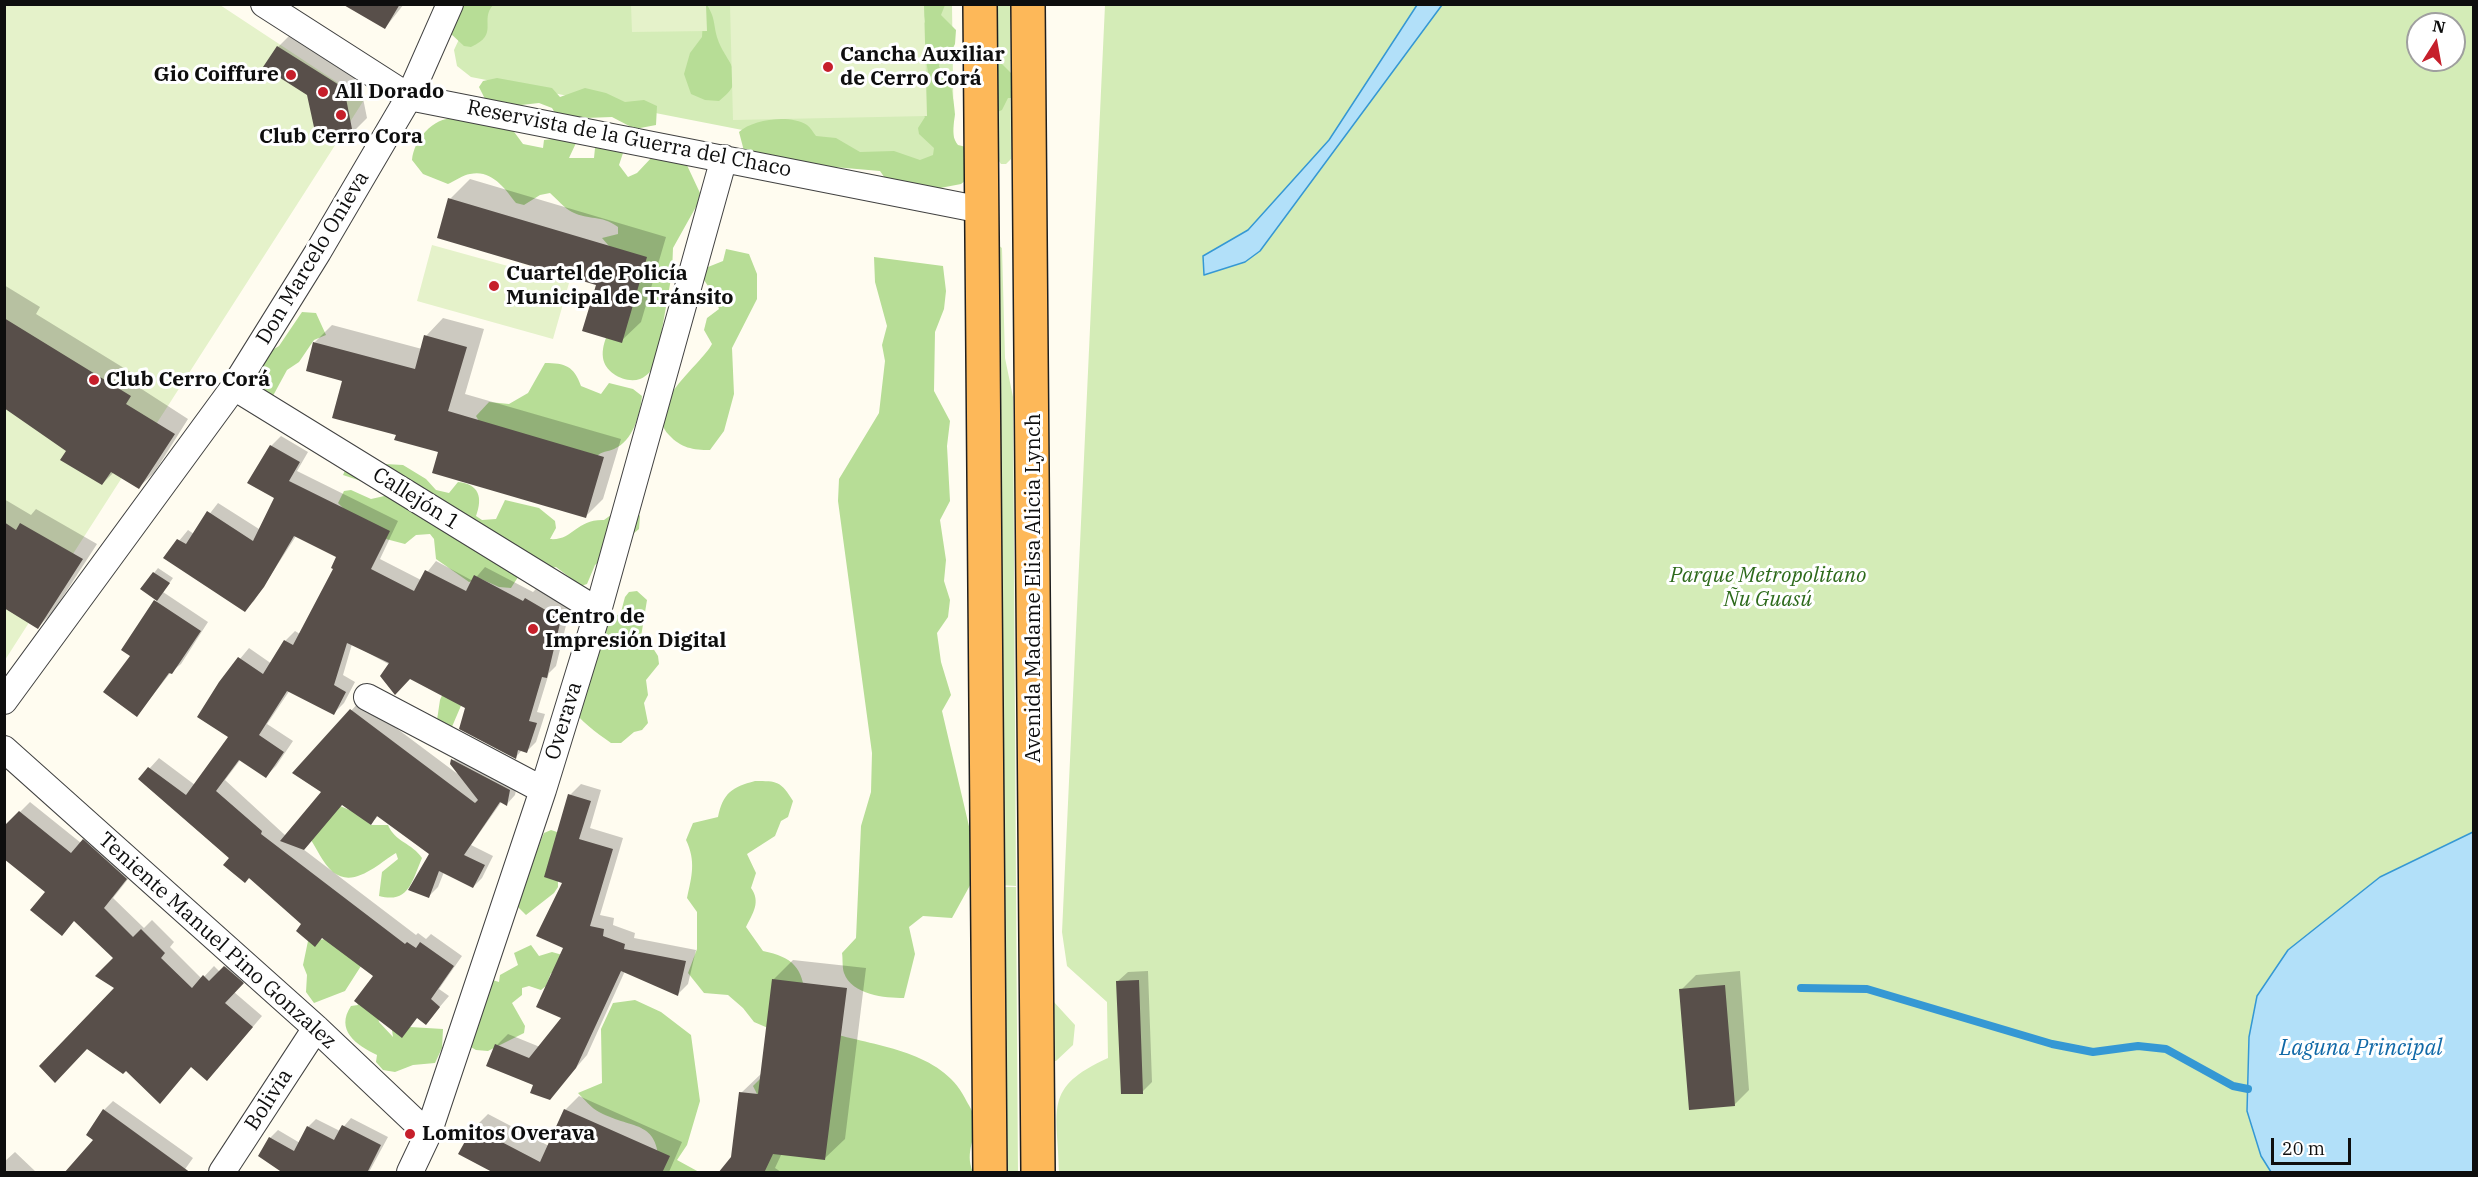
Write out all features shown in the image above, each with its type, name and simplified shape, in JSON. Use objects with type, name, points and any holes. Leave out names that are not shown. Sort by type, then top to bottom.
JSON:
[{"type":"highway","name":"Avenida Madame Elisa Alicia Lynch","points":[[980,4],[1033,405],[1038,1173]]},
{"type":"highway","name":"Avenida Madame Elisa Alicia Lynch","points":[[990,1173],[1008,211],[1028,4]]},
{"type":"street","name":"Reservista de la Guerra del Chaco","points":[[264,4],[409,97],[1008,211]]},
{"type":"street","name":"Don Marcelo Onieva","points":[[4,702],[234,387],[318,252],[409,97],[450,4]]},
{"type":"street","name":"Overava","points":[[410,1173],[428,1134],[543,790],[598,611],[724,158]]},
{"type":"street","name":"Callejón 1","points":[[234,387],[598,611]]},
{"type":"street","points":[[367,697],[543,790]]},
{"type":"street","name":"Teniente Manuel Pino Gonzalez","points":[[4,749],[316,1028],[428,1134]]},
{"type":"street","name":"Bolivia","points":[[222,1173],[316,1028]]},
{"type":"green space","name":"Club Cerro Corá","points":[[5,5],[220,5],[364,100],[5,660]]},
{"type":"green space","points":[[462,5],[493,5],[489,11],[485,37],[471,47],[464,46],[450,33]]},
{"type":"green space","points":[[475,5],[952,5],[954,155],[937,168],[471,77],[457,66],[454,50]]},
{"type":"green space","points":[[631,5],[706,5],[707,31],[632,32]]},
{"type":"green space","points":[[704,5],[707,5],[712,14],[718,40],[734,70],[733,85],[719,101],[705,100],[691,94],[684,74],[690,53],[702,37]]},
{"type":"green space","name":"Cancha Auxiliar de Cerro Corá","points":[[730,5],[924,5],[927,116],[733,120]]},
{"type":"green space","points":[[909,5],[945,5],[941,15],[956,30],[955,44],[952,50],[941,52],[939,66],[950,83],[955,114],[954,137],[958,145],[966,147],[966,180],[961,184],[935,189],[910,182],[898,188],[887,181],[880,171],[822,166],[744,151],[739,132],[762,121],[782,119],[800,122],[808,126],[816,136],[836,138],[860,152],[894,151],[920,160],[933,155],[934,148],[919,134],[918,128],[925,117],[921,112],[914,70],[928,72],[926,60],[913,54],[920,27],[925,22],[924,16]]},
{"type":"green space","points":[[995,5],[1010,5],[1011,159],[1006,164],[1001,164],[996,157]]},
{"type":"green space","name":"Parque Metropolitano Ñu Guasú","points":[[1105,5],[2473,5],[2473,1172],[1059,1172],[1057,1116],[1058,1103],[1063,1091],[1072,1080],[1087,1069],[1108,1058],[1107,1002],[1067,966],[1062,932]]},
{"type":"green space","points":[[994,56],[1021,83],[1015,98],[1008,98],[1002,110],[995,113]]},
{"type":"green space","points":[[497,78],[552,88],[560,97],[585,88],[606,93],[625,102],[644,100],[657,106],[656,125],[635,129],[612,117],[585,118],[580,122],[555,113],[552,108],[539,103],[512,106],[485,99],[479,87],[483,81]]},
{"type":"green space","points":[[454,118],[470,122],[509,125],[523,144],[543,148],[544,140],[573,137],[576,143],[569,158],[594,158],[595,148],[616,144],[623,153],[619,165],[628,177],[637,173],[653,156],[685,161],[700,193],[697,205],[673,248],[672,273],[656,363],[645,376],[634,380],[623,379],[612,373],[603,358],[605,341],[614,319],[622,261],[602,238],[618,234],[618,227],[606,220],[572,212],[550,193],[540,195],[524,205],[516,203],[497,181],[485,174],[467,175],[448,184],[423,174],[412,160],[416,145],[432,126]]},
{"type":"green space","points":[[432,245],[569,283],[553,339],[417,301]]},
{"type":"green space","points":[[998,245],[1002,248],[1005,358],[1013,397],[1016,886],[1001,885]]},
{"type":"green space","points":[[726,249],[749,254],[757,274],[757,299],[732,348],[734,394],[724,431],[710,450],[693,449],[678,443],[669,435],[663,424],[663,412],[676,387],[712,344],[704,330],[707,318],[719,309],[714,295],[698,271],[723,261]]},
{"type":"green space","points":[[874,257],[943,266],[946,291],[944,309],[935,332],[934,391],[950,421],[947,446],[950,501],[940,520],[946,560],[944,581],[950,600],[948,617],[937,633],[941,662],[951,695],[942,711],[979,869],[952,918],[923,916],[909,927],[915,954],[904,998],[870,994],[854,986],[844,973],[842,953],[856,938],[861,826],[871,792],[872,753],[838,501],[839,479],[879,413],[885,361],[882,345],[887,326],[875,282]]},
{"type":"green space","points":[[302,312],[316,313],[326,335],[314,340],[299,362],[287,370],[268,405],[245,402],[254,376],[267,353],[279,346]]},
{"type":"green space","points":[[545,363],[568,367],[575,374],[581,386],[601,394],[609,383],[633,389],[642,396],[631,434],[621,445],[597,456],[480,423],[476,416],[489,402],[509,404],[528,393]]},
{"type":"green space","points":[[349,462],[403,465],[426,479],[436,490],[449,493],[458,482],[471,485],[479,497],[476,516],[482,520],[496,519],[505,500],[539,508],[555,521],[556,528],[550,539],[564,537],[587,523],[604,520],[615,512],[635,510],[640,516],[639,529],[595,565],[587,584],[581,586],[556,567],[518,577],[511,588],[499,587],[481,579],[469,582],[436,559],[434,539],[430,534],[416,535],[405,544],[386,539],[369,521],[348,513],[338,503],[344,491],[351,490],[371,499],[389,495],[388,481],[361,481],[343,475]]},
{"type":"green space","points":[[637,591],[647,600],[640,643],[645,648],[651,645],[658,656],[659,664],[646,680],[648,695],[644,703],[648,723],[642,730],[634,732],[621,743],[611,743],[588,726],[569,706],[605,626],[621,612],[625,597],[629,592]]},
{"type":"green space","points":[[447,684],[463,701],[451,729],[437,720],[440,700]]},
{"type":"green space","points":[[755,781],[778,783],[793,801],[788,817],[781,821],[775,836],[747,854],[756,873],[751,888],[756,903],[746,927],[763,951],[782,957],[794,965],[802,978],[805,997],[768,1028],[754,1022],[728,995],[704,993],[688,973],[697,949],[697,912],[687,898],[692,876],[692,862],[686,840],[693,823],[718,817],[723,802],[730,792]]},
{"type":"green space","points":[[340,806],[357,813],[371,825],[388,825],[395,835],[422,858],[412,882],[403,894],[389,898],[379,896],[382,872],[398,859],[396,853],[366,873],[349,878],[333,872],[326,865],[309,837]]},
{"type":"green space","points":[[551,830],[557,832],[558,887],[554,893],[526,915],[514,903],[544,833]]},
{"type":"green space","points":[[1001,887],[1016,887],[1018,1172],[1003,1172]]},
{"type":"green space","points":[[345,937],[361,966],[345,991],[314,1003],[306,992],[307,975],[303,965],[308,941]]},
{"type":"green space","points":[[531,945],[539,956],[552,952],[566,956],[558,973],[551,973],[546,986],[541,990],[529,986],[522,988],[522,995],[512,1003],[525,1026],[524,1033],[488,1051],[476,1050],[464,1043],[486,978],[499,982],[500,975],[518,965],[514,953]]},
{"type":"green space","points":[[635,1000],[661,1012],[691,1035],[700,1101],[687,1145],[677,1160],[699,1172],[659,1172],[658,1155],[650,1134],[634,1125],[599,1112],[578,1093],[602,1083],[601,1029],[613,1003]]},
{"type":"green space","points":[[1053,1001],[1075,1025],[1073,1045],[1056,1061],[1053,1061]]},
{"type":"green space","points":[[357,1003],[377,1011],[379,1022],[393,1037],[392,1030],[410,1027],[443,1029],[442,1048],[435,1063],[413,1065],[395,1072],[383,1070],[376,1062],[377,1055],[355,1041],[347,1029],[345,1022],[347,1015],[351,1006],[358,1005]]},
{"type":"green space","points":[[838,1035],[912,1055],[944,1073],[957,1086],[975,1119],[970,1151],[973,1172],[747,1172],[761,1102],[753,1086],[761,1078]]},
{"type":"water","points":[[1417,5],[1442,5],[1260,251],[1245,262],[1204,275],[1203,256],[1248,230],[1329,140]]},
{"type":"water","name":"Laguna Principal","points":[[2473,832],[2473,1172],[2271,1172],[2261,1156],[2247,1111],[2249,1037],[2257,996],[2288,950],[2380,877]]},
{"type":"building","points":[[342,4],[400,4],[385,29]]},
{"type":"building","points":[[277,46],[344,88],[353,134],[317,141],[307,95],[263,67]]},
{"type":"building","points":[[448,198],[647,257],[622,343],[582,331],[596,285],[437,238]]},
{"type":"building","points":[[4,318],[131,396],[126,404],[175,434],[139,489],[111,472],[102,485],[60,460],[66,451],[4,408]]},
{"type":"building","points":[[424,335],[467,347],[448,411],[604,457],[586,518],[432,473],[438,452],[394,440],[396,435],[332,418],[342,381],[306,371],[313,342],[415,369]]},
{"type":"building","points":[[270,445],[300,462],[289,481],[390,531],[371,569],[414,591],[425,570],[466,591],[474,575],[523,601],[525,598],[561,619],[547,678],[542,677],[529,721],[537,723],[527,753],[518,750],[516,759],[459,729],[465,708],[410,679],[395,695],[380,676],[389,663],[347,643],[334,685],[346,692],[334,715],[287,691],[259,735],[284,752],[266,778],[239,760],[216,791],[262,831],[261,834],[405,944],[407,942],[416,948],[420,942],[454,966],[431,999],[440,1007],[426,1025],[417,1018],[402,1038],[354,1001],[373,976],[322,938],[315,947],[296,931],[301,924],[249,878],[245,883],[223,865],[229,858],[138,779],[148,767],[186,795],[228,737],[197,717],[219,682],[238,657],[263,674],[284,640],[293,645],[333,569],[331,568],[336,557],[294,536],[264,587],[245,612],[163,558],[177,539],[186,544],[207,511],[253,541],[274,498],[247,483]]},
{"type":"building","points":[[4,522],[16,530],[20,523],[83,559],[38,629],[4,608]]},
{"type":"building","points":[[153,572],[170,583],[157,601],[140,589]]},
{"type":"building","points":[[154,600],[201,631],[172,674],[169,673],[137,717],[103,692],[130,656],[121,650]]},
{"type":"building","points":[[350,709],[475,803],[478,800],[450,764],[451,759],[510,790],[507,806],[500,802],[464,855],[485,865],[473,888],[439,871],[429,898],[408,890],[429,854],[377,816],[371,825],[342,805],[304,850],[280,841],[321,792],[292,773]]},
{"type":"building","points":[[568,794],[591,801],[579,839],[613,849],[590,926],[604,929],[603,936],[625,944],[624,949],[686,961],[678,996],[621,971],[576,1068],[550,1100],[530,1093],[533,1085],[486,1066],[495,1044],[529,1058],[561,1018],[536,1007],[563,948],[536,936],[562,883],[544,877]]},
{"type":"building","points":[[19,811],[71,853],[83,839],[127,879],[104,908],[133,937],[141,929],[165,953],[161,958],[192,988],[203,975],[209,981],[224,966],[244,983],[225,1003],[253,1027],[207,1081],[191,1067],[160,1104],[126,1071],[123,1074],[87,1049],[55,1083],[39,1066],[114,988],[95,976],[113,958],[74,921],[62,936],[30,910],[45,892],[4,859],[4,826]]},
{"type":"building","points":[[772,979],[847,988],[825,1160],[773,1154],[764,1173],[718,1173],[731,1157],[739,1092],[758,1094]]},
{"type":"building","points":[[1139,980],[1143,1094],[1121,1094],[1116,981]]},
{"type":"building","points":[[1725,985],[1735,1106],[1689,1110],[1679,989]]},
{"type":"building","points":[[103,1109],[191,1173],[64,1173],[93,1140],[86,1135]]},
{"type":"building","points":[[564,1109],[670,1156],[662,1173],[494,1173],[458,1154],[473,1127],[540,1162]]},
{"type":"building","points":[[342,1125],[381,1145],[367,1173],[283,1173],[258,1156],[269,1137],[294,1151],[307,1126],[334,1140]]},
{"type":"waterway","points":[[1801,988],[1867,989],[2052,1044],[2093,1052],[2138,1046],[2166,1049],[2233,1086],[2248,1089]]},
{"type":"place","name":"Cancha Auxiliar de Cerro Corá","points":[[828,67]]},
{"type":"place","name":"Gio Coiffure","points":[[291,75]]},
{"type":"place","name":"All Dorado","points":[[323,92]]},
{"type":"place","name":"Club Cerro Cora","points":[[341,115]]},
{"type":"place","name":"Cuartel de Policía Municipal de Tránsito","points":[[494,286]]},
{"type":"place","name":"Club Cerro Corá","points":[[94,380]]},
{"type":"place","name":"Centro de Impresión Digital","points":[[533,629]]},
{"type":"place","name":"Lomitos Overava","points":[[410,1134]]}]
